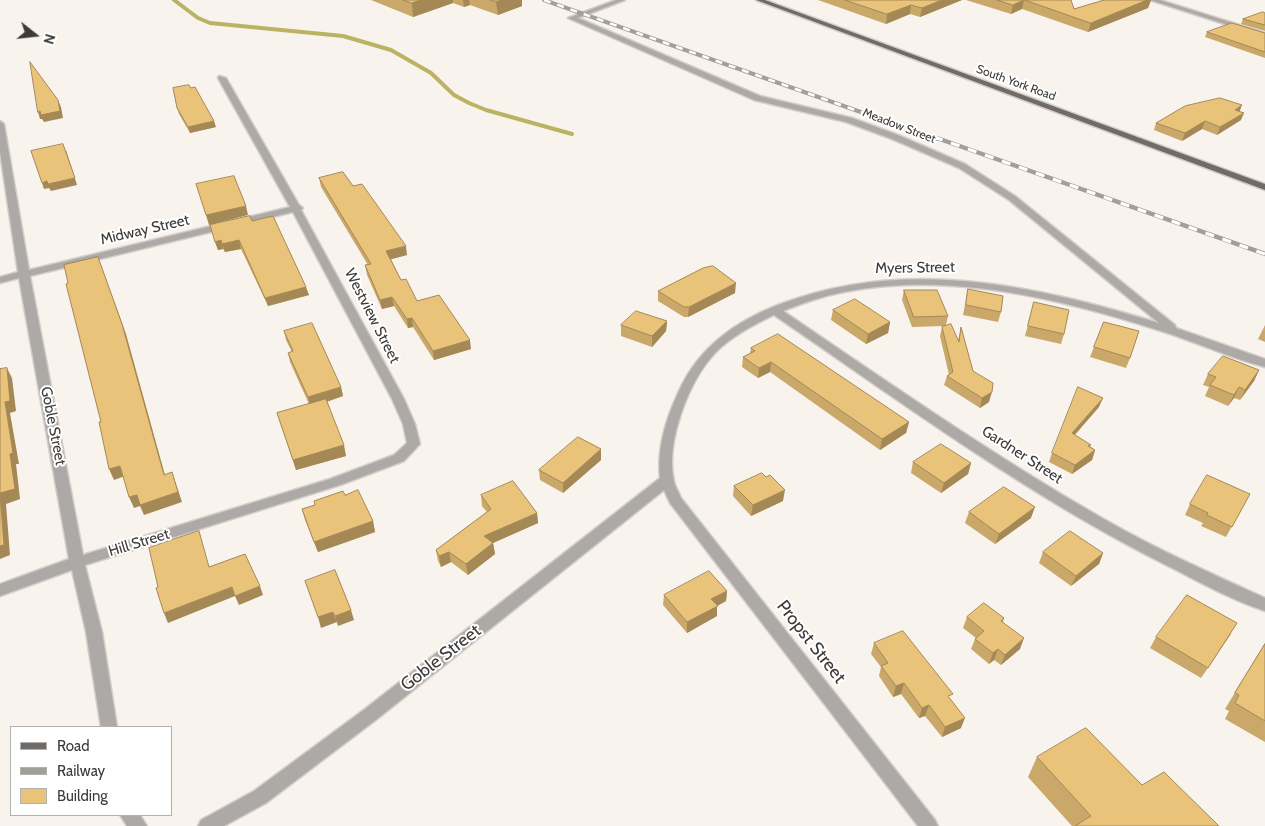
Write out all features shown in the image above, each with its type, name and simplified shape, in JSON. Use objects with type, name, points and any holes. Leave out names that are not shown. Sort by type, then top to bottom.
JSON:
[{"type":"main road","name":"South York Road","points":[[759,0],[1265,187]]},
{"type":"street","name":"Meadow Street","points":[[622,0],[572,18],[757,98],[849,120],[895,137],[962,166],[1012,198],[1178,332]]},
{"type":"street","points":[[1153,0],[1265,35]]},
{"type":"street","name":"Westview Street","points":[[222,78],[298,208],[414,436],[414,444],[400,458],[280,500]]},
{"type":"street","name":"Goble Street","points":[[0,124],[24,274],[78,562],[94,632],[109,726]]},
{"type":"street","name":"Midway Street","points":[[0,280],[298,208]]},
{"type":"street","name":"Myers Street","points":[[666,480],[669,436],[691,377],[713,348],[726,336],[774,310],[830,290],[866,284],[928,280],[972,283],[1012,289],[1104,310],[1178,332],[1265,363]]},
{"type":"street","name":"Gardner Street","points":[[774,310],[881,383],[1097,521],[1152,551],[1265,605]]},
{"type":"street","name":"Goble Street","points":[[207,826],[260,797],[355,726],[666,480]]},
{"type":"street","name":"Propst Street","points":[[666,480],[676,500],[929,826]]},
{"type":"street","name":"Hill Street","points":[[0,590],[78,562],[280,500]]},
{"type":"street","points":[[130,816],[138,826]]},
{"type":"building","points":[[403,0],[421,0],[412,3]]},
{"type":"building","points":[[845,0],[942,0],[922,8],[911,5],[887,14]]},
{"type":"building","points":[[997,0],[1024,0],[1013,5]]},
{"type":"building","points":[[1025,0],[1071,0],[1074,9],[1104,0],[1147,0],[1091,23]]},
{"type":"building","points":[[1265,13],[1265,25],[1243,19]]},
{"type":"building","points":[[1232,23],[1265,33],[1265,52],[1207,32]]},
{"type":"building","points":[[30,62],[58,100],[60,111],[41,115],[40,111],[38,112]]},
{"type":"building","points":[[189,85],[191,88],[195,87],[214,121],[188,127],[177,108],[173,88]]},
{"type":"building","points":[[1220,98],[1242,105],[1235,110],[1244,113],[1220,127],[1205,121],[1185,133],[1156,123],[1185,106]]},
{"type":"building","points":[[63,144],[75,178],[48,184],[47,181],[42,183],[31,151]]},
{"type":"building","points":[[343,172],[353,186],[362,184],[406,246],[386,251],[401,280],[406,279],[417,301],[439,295],[470,340],[433,351],[412,318],[407,319],[392,297],[380,300],[365,265],[371,264],[319,178]]},
{"type":"building","points":[[234,176],[246,206],[206,215],[196,184]]},
{"type":"building","points":[[250,216],[252,221],[273,216],[306,287],[265,298],[239,240],[222,244],[221,240],[215,242],[210,225]]},
{"type":"building","points":[[98,257],[122,324],[164,475],[172,472],[178,492],[140,505],[137,495],[129,497],[120,466],[109,469],[99,422],[101,422],[66,284],[68,283],[64,265]]},
{"type":"building","points":[[713,266],[736,283],[689,307],[684,307],[658,291],[703,268]]},
{"type":"building","points":[[968,289],[1003,296],[1001,312],[966,305]]},
{"type":"building","points":[[904,290],[937,290],[948,316],[914,317]]},
{"type":"building","points":[[855,299],[890,322],[868,334],[833,310]]},
{"type":"building","points":[[1034,302],[1069,310],[1064,334],[1028,326]]},
{"type":"building","points":[[636,311],[667,321],[652,336],[621,325]]},
{"type":"building","points":[[1104,322],[1139,331],[1130,358],[1094,347]]},
{"type":"building","points":[[312,323],[341,387],[308,397],[288,353],[293,351],[284,331]]},
{"type":"building","points":[[951,324],[959,342],[961,327],[973,371],[993,383],[992,392],[982,398],[947,376],[953,372],[942,327]]},
{"type":"building","points":[[778,334],[909,422],[882,439],[771,362],[759,368],[743,357],[755,351],[751,348]]},
{"type":"building","points":[[1223,356],[1259,370],[1245,390],[1239,387],[1234,395],[1210,385],[1216,377],[1208,374]]},
{"type":"building","points":[[7,368],[10,401],[5,402],[13,453],[10,454],[15,489],[0,493],[0,369]]},
{"type":"building","points":[[1078,387],[1103,398],[1072,433],[1091,445],[1088,446],[1095,450],[1075,465],[1052,453]]},
{"type":"building","points":[[326,399],[344,445],[293,460],[277,413]]},
{"type":"building","points":[[578,437],[601,449],[563,483],[539,470]]},
{"type":"building","points":[[941,444],[971,463],[944,483],[913,462]]},
{"type":"building","points":[[762,473],[766,477],[770,475],[785,490],[753,505],[734,486]]},
{"type":"building","points":[[1207,475],[1250,494],[1232,527],[1190,504]]},
{"type":"building","points":[[513,481],[537,513],[484,536],[493,543],[466,564],[449,552],[439,556],[436,550],[491,509],[481,495]]},
{"type":"building","points":[[1004,487],[1035,507],[999,534],[969,512]]},
{"type":"building","points":[[358,490],[373,521],[314,542],[302,509],[315,505],[314,501],[343,491],[345,495]]},
{"type":"building","points":[[0,494],[4,545],[0,546]]},
{"type":"building","points":[[199,531],[209,567],[245,554],[260,586],[235,596],[232,587],[164,613],[156,588],[158,587],[149,548]]},
{"type":"building","points":[[1070,531],[1103,553],[1076,576],[1043,552]]},
{"type":"building","points":[[335,570],[351,610],[335,616],[333,612],[318,617],[305,581]]},
{"type":"building","points":[[709,571],[727,591],[711,599],[718,606],[687,622],[664,595]]},
{"type":"building","points":[[1187,595],[1237,623],[1208,668],[1156,637]]},
{"type":"building","points":[[984,603],[1004,618],[1001,621],[1024,638],[1005,655],[998,649],[993,653],[975,639],[984,631],[967,617]]},
{"type":"building","points":[[903,631],[953,694],[948,696],[965,718],[945,727],[929,705],[922,708],[904,683],[896,686],[881,666],[888,663],[874,643]]},
{"type":"building","points":[[1265,644],[1265,721],[1235,703],[1239,695],[1235,693]]},
{"type":"building","points":[[1086,728],[1142,785],[1164,772],[1219,826],[1075,826],[1091,816],[1037,757]]},
{"type":"waterway","points":[[174,0],[198,18],[210,23],[343,36],[391,50],[431,73],[454,95],[469,103],[486,110],[572,134]]},
{"type":"railway","points":[[544,0],[937,139]]},
{"type":"railway","points":[[934,137],[1265,254]]}]
